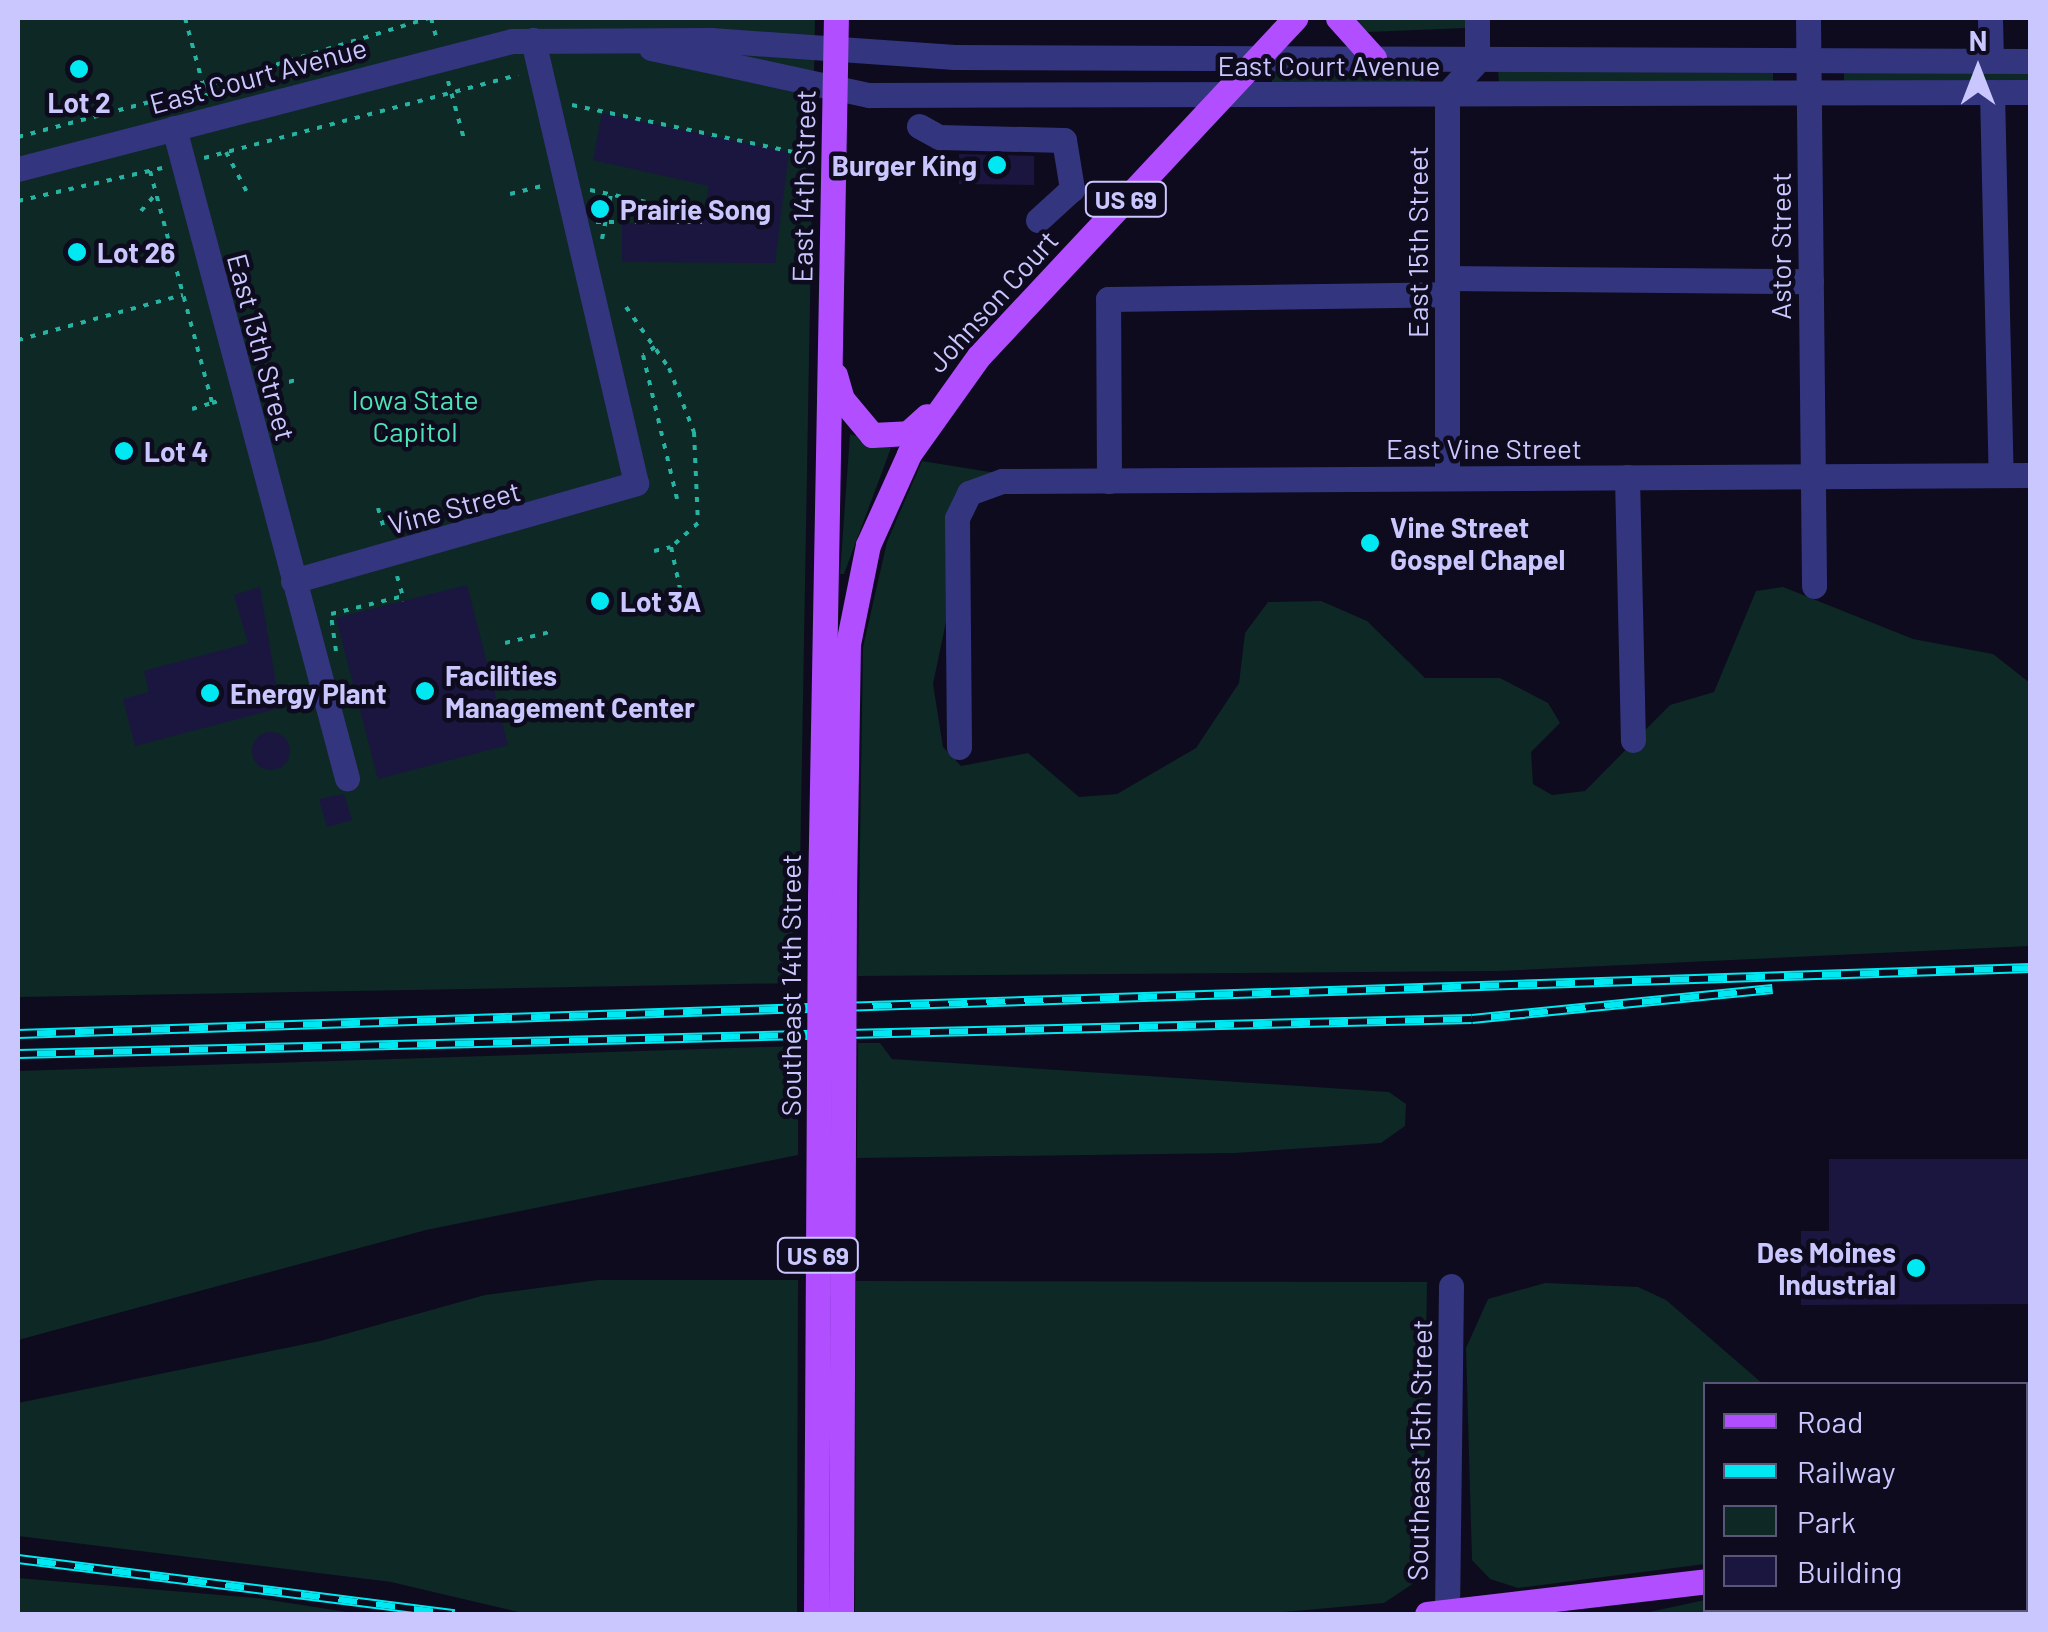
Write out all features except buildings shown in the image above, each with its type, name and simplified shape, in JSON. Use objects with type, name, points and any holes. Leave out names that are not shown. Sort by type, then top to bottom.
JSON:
[{"type":"main road","name":"East 14th Street","points":[[830,356],[836,18]]},
{"type":"main road","name":"Johnson Court","points":[[938,406],[1295,18]]},
{"type":"main road","points":[[1338,18],[1374,58]]},
{"type":"main road","points":[[830,356],[842,400],[872,434],[908,433],[938,406]]},
{"type":"main road","name":"Southeast 14th Street","points":[[830,356],[832,896],[842,1614]]},
{"type":"main road","name":"Southeast 14th Street","points":[[816,1614],[832,896],[855,594],[886,499],[938,406]]},
{"type":"main road","points":[[1440,1614],[1703,1581]]},
{"type":"street","points":[[1447,94],[1477,61],[1477,18]]},
{"type":"street","name":"Astor Street","points":[[1808,18],[1814,586]]},
{"type":"street","points":[[1990,18],[1991,61]]},
{"type":"street","name":"East Court Avenue","points":[[18,169],[532,40],[836,50],[1477,61],[2030,61]]},
{"type":"street","name":"Vine Street","points":[[294,581],[630,489],[640,474],[532,40]]},
{"type":"street","name":"East Court Avenue","points":[[635,42],[834,90],[1222,95],[2030,92]]},
{"type":"street","points":[[1992,92],[2001,475]]},
{"type":"street","name":"East 15th Street","points":[[1447,94],[1447,478]]},
{"type":"street","points":[[919,126],[938,136],[1064,140],[1072,189],[1038,220]]},
{"type":"street","name":"East 13th Street","points":[[174,128],[348,778]]},
{"type":"street","points":[[1109,481],[1108,298],[1447,286],[1811,281]]},
{"type":"street","name":"East Vine Street","points":[[959,747],[957,518],[970,493],[1002,481],[2030,475]]},
{"type":"street","points":[[1627,477],[1633,740]]},
{"type":"street","name":"Southeast 15th Street","points":[[1440,1614],[1451,1286]]},
{"type":"path","points":[[185,18],[207,100]]},
{"type":"path","points":[[177,96],[204,88],[242,68],[430,18],[437,39]]},
{"type":"path","points":[[195,160],[528,72]]},
{"type":"path","points":[[447,76],[464,139]]},
{"type":"path","points":[[18,138],[153,102]]},
{"type":"path","points":[[564,104],[807,154]]},
{"type":"path","points":[[136,106],[140,118]]},
{"type":"path","points":[[216,137],[249,196]]},
{"type":"path","points":[[18,201],[171,166]]},
{"type":"path","points":[[150,171],[212,402]]},
{"type":"path","points":[[510,194],[548,185]]},
{"type":"path","points":[[583,189],[703,214]]},
{"type":"path","points":[[141,211],[156,194]]},
{"type":"path","points":[[600,254],[611,194]]},
{"type":"path","points":[[592,222],[702,222]]},
{"type":"path","points":[[18,340],[183,295]]},
{"type":"path","points":[[626,306],[655,347],[685,401],[700,469],[698,523],[671,547],[654,551]]},
{"type":"path","points":[[655,347],[644,355],[677,499]]},
{"type":"path","points":[[264,388],[298,379]]},
{"type":"path","points":[[192,408],[223,399],[228,417]]},
{"type":"path","points":[[378,508],[388,544]]},
{"type":"path","points":[[671,547],[685,612]]},
{"type":"path","points":[[314,657],[340,650],[331,614],[403,598],[397,573]]},
{"type":"path","points":[[505,643],[554,631]]},
{"type":"green space","name":"Iowa State Capitol","points":[[18,18],[815,18],[798,983],[18,997]]},
{"type":"green space","points":[[1347,18],[1465,18],[1465,28],[1368,32]]},
{"type":"green space","points":[[1844,69],[2030,69],[2030,82],[1844,83]]},
{"type":"green space","points":[[1420,70],[1420,84],[1272,83],[1272,71]]},
{"type":"green space","points":[[1498,70],[1773,70],[1773,83],[1499,83]]},
{"type":"green space","points":[[850,434],[891,448],[844,574],[840,574]]},
{"type":"green space","points":[[922,461],[996,473],[976,478],[933,684],[943,747],[961,766],[1028,753],[1079,797],[1117,794],[1196,748],[1239,683],[1245,633],[1268,602],[1321,601],[1367,621],[1425,678],[1500,678],[1548,703],[1560,723],[1531,752],[1533,784],[1552,795],[1585,791],[1670,705],[1714,692],[1756,591],[1783,587],[1913,639],[1993,654],[2030,683],[2030,946],[1497,971],[858,976],[863,647],[887,542]]},
{"type":"green space","points":[[858,1043],[880,1043],[892,1059],[1389,1092],[1406,1104],[1405,1126],[1381,1143],[1235,1153],[857,1158]]},
{"type":"green space","points":[[798,1046],[798,1155],[426,1230],[18,1340],[18,1071]]},
{"type":"green space","points":[[598,1280],[798,1280],[797,1614],[527,1614],[391,1582],[18,1536],[18,1403],[320,1341],[485,1295]]},
{"type":"green space","points":[[856,1281],[1427,1282],[1423,1577],[1384,1603],[1263,1614],[855,1614]]},
{"type":"green space","points":[[1545,1283],[1638,1287],[1666,1300],[1761,1382],[1703,1382],[1703,1564],[1518,1588],[1490,1579],[1472,1560],[1466,1348],[1488,1299]]},
{"type":"green space","points":[[18,1578],[257,1598],[360,1614],[18,1614]]},
{"type":"green space","points":[[1703,1600],[1703,1612],[1776,1612],[1640,1614]]},
{"type":"railway","points":[[18,1034],[2030,968]]},
{"type":"railway","points":[[18,1054],[1472,1019],[1773,989]]},
{"type":"railway","points":[[18,1559],[455,1614]]},
{"type":"place","name":"Lot 2","points":[[79,69]]},
{"type":"place","name":"Burger King","points":[[997,165]]},
{"type":"place","name":"Prairie Song","points":[[600,209]]},
{"type":"place","name":"Lot 26","points":[[77,252]]},
{"type":"place","name":"Lot 4","points":[[124,451]]},
{"type":"place","name":"Vine Street Gospel Chapel","points":[[1370,543]]},
{"type":"place","name":"Lot 3A","points":[[600,601]]},
{"type":"place","name":"Facilities Management Center","points":[[425,691]]},
{"type":"place","name":"Energy Plant","points":[[210,693]]},
{"type":"place","name":"Des Moines Industrial","points":[[1916,1268]]}]
